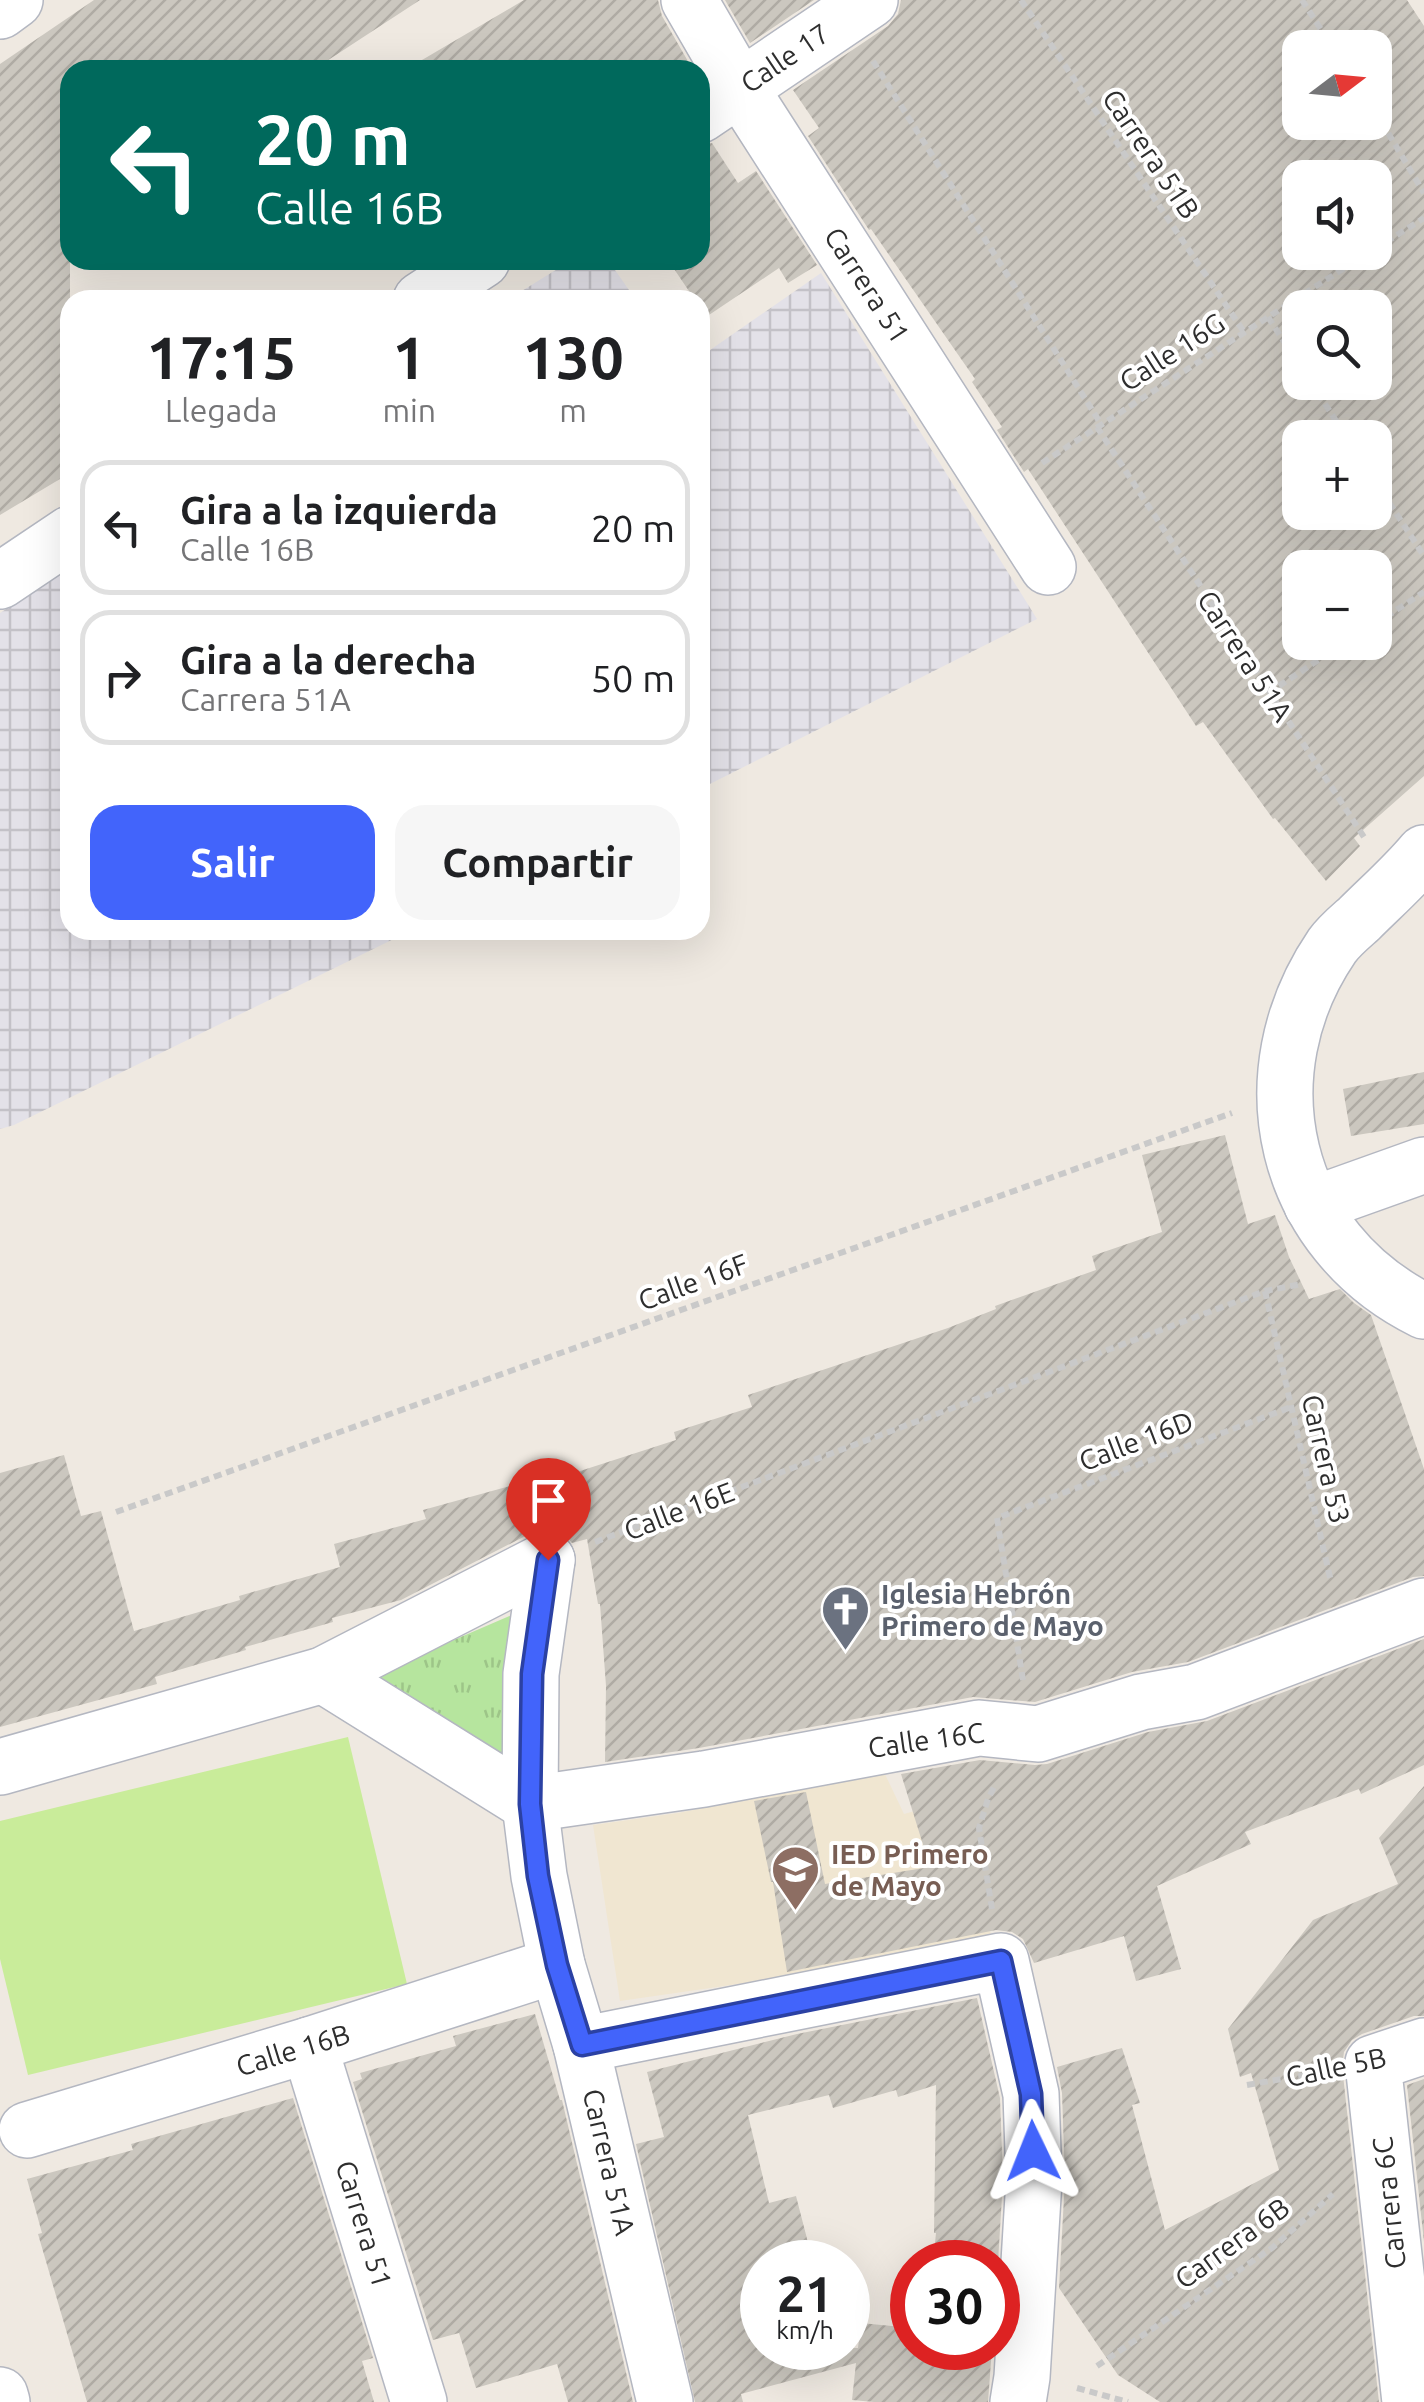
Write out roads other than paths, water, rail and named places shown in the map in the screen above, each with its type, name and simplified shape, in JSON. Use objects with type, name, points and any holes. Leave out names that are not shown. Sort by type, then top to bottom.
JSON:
[{"type":"street","points":[[0,12],[15,0]]},
{"type":"street","name":"Carrera 51","points":[[689,0],[707,60]]},
{"type":"street","name":"Calle 17","points":[[720,101],[857,9]]},
{"type":"street","name":"Carrera 51","points":[[710,68],[720,101],[999,490],[1048,567]]},
{"type":"street","points":[[437,290],[467,270]]},
{"type":"street","points":[[0,580],[60,541]]},
{"type":"street","points":[[1410,869],[1334,942],[1306,990],[1288,1046],[1284,1107],[1293,1158],[1312,1205],[1335,1240],[1365,1272],[1424,1311]]},
{"type":"street","points":[[1312,1205],[1424,1165]]},
{"type":"street","name":"Carrera 51A","points":[[323,1675],[548,1560],[532,1674],[530,1804],[538,1876],[557,1965],[582,2045],[665,2402]]},
{"type":"street","name":"Calle 16C","points":[[530,1804],[704,1778],[979,1728],[1038,1734],[1141,1702],[1196,1692],[1424,1606]]},
{"type":"street","points":[[0,1767],[323,1675],[530,1804]]},
{"type":"street","points":[[582,2045],[1001,1961],[1032,2111],[1034,2180],[1018,2402]]},
{"type":"street","name":"Calle 16B","points":[[27,2130],[557,1965]]},
{"type":"street","name":"Carrera 51","points":[[309,2045],[418,2402]]},
{"type":"street","name":"Calle 5B","points":[[1373,2064],[1424,2046]]},
{"type":"street","name":"Carrera 6C","points":[[1373,2064],[1410,2402]]},
{"type":"street","points":[[0,2395],[2,2402]]},
{"type":"place","name":"Iglesia Hebrón Primero de Mayo","points":[[846,1652]]},
{"type":"place","name":"IED Primero de Mayo","points":[[796,1912]]}]
